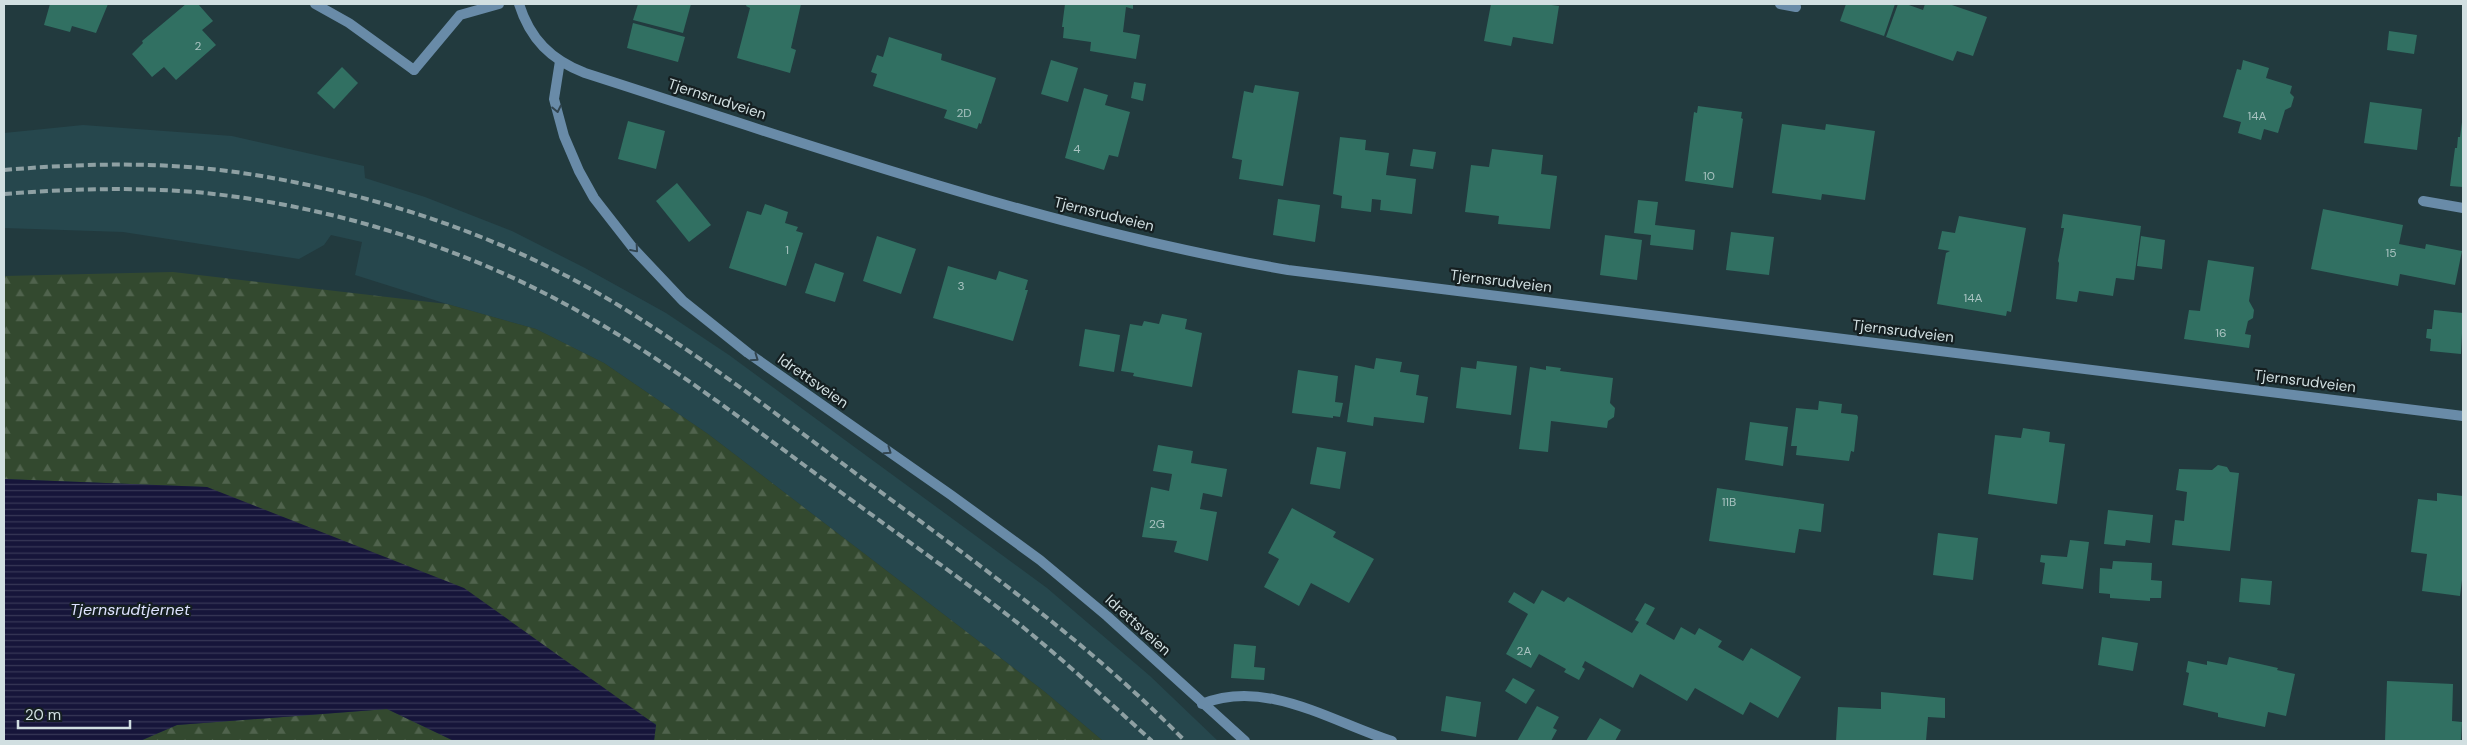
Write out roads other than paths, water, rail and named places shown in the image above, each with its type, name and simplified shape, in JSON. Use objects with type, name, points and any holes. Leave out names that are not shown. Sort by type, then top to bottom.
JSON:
[{"type":"street","points":[[315,4],[349,23],[414,70],[460,15],[499,4]]},
{"type":"street","points":[[519,4],[535,39],[560,61]]},
{"type":"street","points":[[1780,4],[1796,6]]},
{"type":"street","name":"Tjernsrudveien","points":[[560,61],[585,73],[919,179],[1119,235],[1282,269],[2463,416]]},
{"type":"street","name":"Idrettsveien","points":[[560,61],[554,99],[564,136],[579,171],[594,198],[633,248],[683,301],[748,354],[951,495],[1040,560],[1107,616],[1245,741]]},
{"type":"street","points":[[2423,201],[2463,208]]},
{"type":"street","points":[[1202,704],[1234,695],[1271,698],[1392,741]]},
{"type":"water","name":"Tjernsrudtjernet","points":[[4,479],[207,487],[464,588],[656,725],[654,741],[454,741],[387,709],[177,725],[140,741],[4,741]]},
{"type":"railway","points":[[4,170],[98,165],[161,165],[224,170],[255,175],[348,194],[394,207],[440,222],[529,258],[572,279],[647,323],[778,415],[1035,608],[1112,672],[1185,741]]},
{"type":"railway","points":[[4,194],[123,189],[171,190],[240,197],[331,215],[376,227],[465,257],[507,275],[548,295],[621,336],[726,407],[1000,609],[1057,656],[1152,741]]}]
